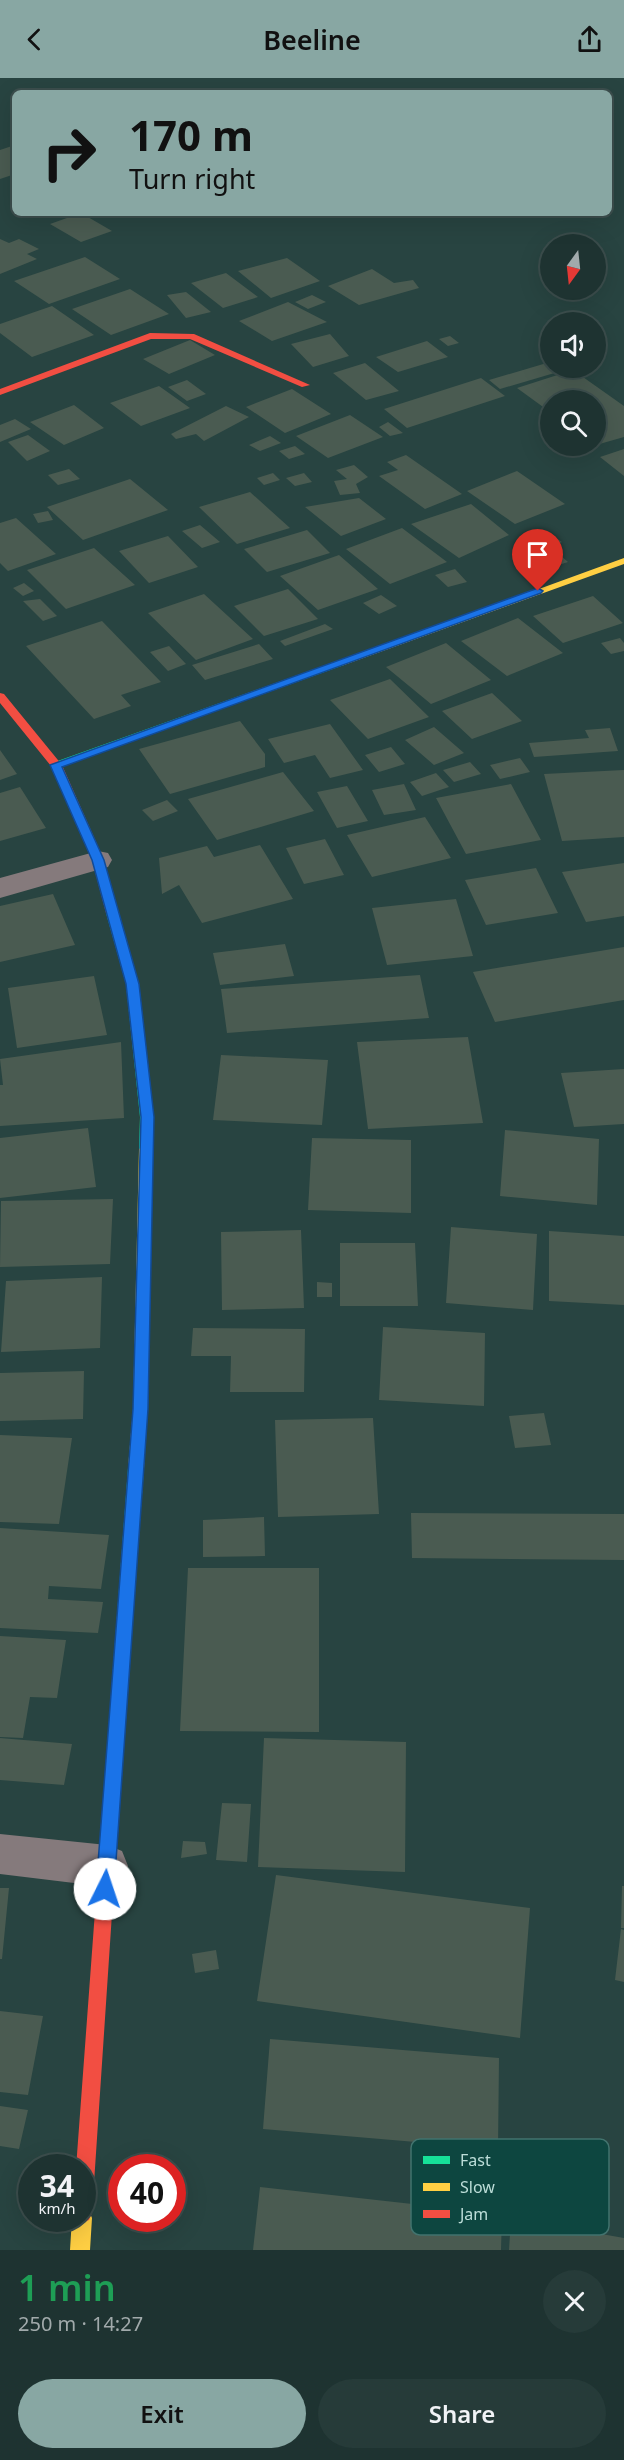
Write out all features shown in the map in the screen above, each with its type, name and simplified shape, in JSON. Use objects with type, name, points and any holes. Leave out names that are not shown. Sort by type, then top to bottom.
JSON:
[{"type":"street","points":[[0,392],[150,336],[191,336],[304,385]]},
{"type":"street","points":[[56,765],[624,561]]},
{"type":"street","points":[[0,696],[56,765],[98,860],[132,984],[147,1117],[140,1409],[86,2154]]},
{"type":"street","points":[[0,888],[98,860]]},
{"type":"street","points":[[0,1854],[107,1866]]},
{"type":"street","points":[[80,2250],[81,2232]]},
{"type":"building","points":[[12,146],[12,175],[0,179],[0,150]]},
{"type":"building","points":[[73,216],[86,216],[112,231],[81,242],[50,224]]},
{"type":"building","points":[[0,239],[9,243],[19,239],[39,249],[27,254],[37,259],[0,274]]},
{"type":"building","points":[[85,257],[120,279],[49,304],[14,281]]},
{"type":"building","points":[[287,258],[320,281],[271,298],[238,271]]},
{"type":"building","points":[[372,269],[394,283],[413,280],[419,288],[359,305],[328,286]]},
{"type":"building","points":[[226,273],[258,297],[223,308],[191,283]]},
{"type":"building","points":[[130,289],[169,314],[111,335],[72,309]]},
{"type":"building","points":[[186,292],[211,312],[186,318],[167,295]]},
{"type":"building","points":[[312,295],[326,302],[308,309],[295,302]]},
{"type":"building","points":[[288,302],[327,322],[272,341],[239,321]]},
{"type":"building","points":[[52,306],[94,335],[32,357],[0,333],[0,324]]},
{"type":"building","points":[[330,334],[349,356],[313,367],[291,344]]},
{"type":"building","points":[[450,336],[459,343],[448,346],[439,339]]},
{"type":"building","points":[[190,340],[215,355],[169,374],[143,359]]},
{"type":"building","points":[[427,341],[448,357],[398,372],[376,357]]},
{"type":"building","points":[[365,363],[399,391],[366,400],[333,373]]},
{"type":"building","points":[[540,365],[540,377],[500,389],[489,380]]},
{"type":"building","points":[[481,378],[505,396],[407,428],[384,409]]},
{"type":"building","points":[[548,378],[584,378],[601,390],[540,390],[540,405],[517,388]]},
{"type":"building","points":[[187,380],[206,394],[187,401],[168,387]]},
{"type":"building","points":[[159,386],[190,408],[141,426],[110,403]]},
{"type":"building","points":[[292,389],[331,414],[285,433],[246,407]]},
{"type":"building","points":[[606,393],[624,406],[624,437],[606,442]]},
{"type":"building","points":[[74,405],[104,428],[64,445],[30,422]]},
{"type":"building","points":[[226,406],[249,417],[204,441],[196,434],[176,439],[171,434]]},
{"type":"building","points":[[350,415],[383,437],[328,458],[296,436]]},
{"type":"building","points":[[15,419],[31,429],[0,442],[0,425]]},
{"type":"building","points":[[388,422],[403,433],[390,436],[379,427]]},
{"type":"building","points":[[28,435],[50,451],[27,461],[8,442]]},
{"type":"building","points":[[270,436],[281,443],[260,451],[249,445]]},
{"type":"building","points":[[295,446],[305,454],[289,459],[279,451]]},
{"type":"building","points":[[624,449],[624,476],[600,457]]},
{"type":"building","points":[[406,455],[462,494],[425,509],[379,476],[398,470],[387,462]]},
{"type":"building","points":[[354,465],[368,477],[356,484],[360,493],[340,495],[334,481],[347,479],[336,470]]},
{"type":"building","points":[[69,469],[80,479],[58,485],[48,475]]},
{"type":"building","points":[[517,471],[565,504],[515,524],[467,491]]},
{"type":"building","points":[[273,473],[280,480],[264,485],[257,478]]},
{"type":"building","points":[[304,473],[312,482],[295,486],[286,478]]},
{"type":"building","points":[[130,479],[168,510],[83,540],[47,507]]},
{"type":"building","points":[[250,492],[290,528],[237,544],[199,507]]},
{"type":"building","points":[[359,498],[386,519],[341,536],[305,507]]},
{"type":"building","points":[[471,504],[509,535],[459,558],[411,524]]},
{"type":"building","points":[[48,511],[53,520],[38,523],[33,514]]},
{"type":"building","points":[[16,518],[56,554],[8,571],[0,563],[0,523]]},
{"type":"building","points":[[200,525],[220,542],[202,548],[182,531]]},
{"type":"building","points":[[402,528],[447,562],[390,584],[346,549]]},
{"type":"building","points":[[307,530],[330,553],[267,572],[244,549]]},
{"type":"building","points":[[550,534],[562,542],[552,547],[539,540]]},
{"type":"building","points":[[168,536],[198,567],[149,583],[119,551]]},
{"type":"building","points":[[94,548],[135,585],[66,609],[27,570]]},
{"type":"building","points":[[339,555],[378,589],[318,610],[280,576]]},
{"type":"building","points":[[560,555],[568,562],[530,574],[522,568]]},
{"type":"building","points":[[455,569],[467,582],[448,587],[435,575]]},
{"type":"building","points":[[24,583],[34,591],[23,596],[13,588]]},
{"type":"building","points":[[288,589],[318,619],[264,636],[234,606]]},
{"type":"building","points":[[204,594],[253,639],[196,660],[148,613]]},
{"type":"building","points":[[381,595],[397,606],[379,614],[363,603]]},
{"type":"building","points":[[593,596],[623,623],[563,643],[533,616]]},
{"type":"building","points":[[40,599],[57,616],[43,621],[23,601]]},
{"type":"building","points":[[518,618],[563,653],[507,676],[461,641]]},
{"type":"building","points":[[102,621],[161,682],[121,695],[131,706],[94,719],[26,646]]},
{"type":"building","points":[[325,624],[333,629],[285,646],[280,641]]},
{"type":"building","points":[[620,638],[624,643],[624,651],[611,654],[601,643]]},
{"type":"building","points":[[446,643],[491,680],[431,704],[386,667]]},
{"type":"building","points":[[259,644],[273,659],[205,680],[192,665]]},
{"type":"building","points":[[169,646],[186,664],[168,671],[150,652]]},
{"type":"building","points":[[390,679],[429,717],[368,739],[330,700]]},
{"type":"building","points":[[492,693],[522,721],[472,739],[442,711]]},
{"type":"building","points":[[240,721],[265,754],[265,767],[170,794],[139,749]]},
{"type":"building","points":[[330,724],[363,770],[330,778],[315,755],[284,763],[268,739]]},
{"type":"building","points":[[434,727],[464,753],[434,765],[405,740]]},
{"type":"building","points":[[610,728],[618,751],[534,757],[529,743],[589,738],[585,730]]},
{"type":"building","points":[[391,747],[405,764],[379,772],[365,755]]},
{"type":"building","points":[[0,750],[17,774],[0,780]]},
{"type":"building","points":[[520,758],[530,772],[500,779],[490,765]]},
{"type":"building","points":[[470,762],[481,774],[454,782],[443,770]]},
{"type":"building","points":[[624,770],[624,837],[562,841],[544,774]]},
{"type":"building","points":[[283,772],[314,811],[217,840],[188,799]]},
{"type":"building","points":[[436,773],[449,787],[422,796],[410,782]]},
{"type":"building","points":[[404,784],[416,810],[384,815],[372,790]]},
{"type":"building","points":[[511,784],[541,840],[466,854],[436,798]]},
{"type":"building","points":[[347,786],[368,821],[337,828],[317,792]]},
{"type":"building","points":[[20,787],[46,828],[0,841],[0,793]]},
{"type":"building","points":[[167,800],[178,811],[153,821],[142,810]]},
{"type":"building","points":[[425,817],[451,858],[372,877],[347,835]]},
{"type":"building","points":[[325,839],[344,875],[304,884],[286,848]]},
{"type":"building","points":[[260,845],[293,899],[202,923],[179,885],[162,894],[159,858],[207,846],[214,857]]},
{"type":"building","points":[[624,863],[624,916],[586,922],[562,872]]},
{"type":"building","points":[[536,868],[558,913],[486,925],[465,880]]},
{"type":"building","points":[[53,894],[75,945],[0,962],[0,906]]},
{"type":"building","points":[[456,899],[473,956],[387,965],[372,908]]},
{"type":"building","points":[[285,944],[294,976],[220,985],[213,953]]},
{"type":"building","points":[[624,947],[624,1000],[495,1022],[473,972]]},
{"type":"building","points":[[420,975],[429,1018],[227,1033],[221,989]]},
{"type":"building","points":[[94,976],[107,1035],[17,1048],[8,988]]},
{"type":"building","points":[[468,1037],[483,1123],[368,1129],[357,1042]]},
{"type":"building","points":[[121,1042],[124,1118],[0,1126],[0,1085],[3,1085],[0,1059]]},
{"type":"building","points":[[221,1055],[328,1060],[322,1125],[213,1120]]},
{"type":"building","points":[[624,1069],[624,1124],[574,1127],[561,1073]]},
{"type":"building","points":[[88,1128],[96,1187],[0,1198],[0,1138]]},
{"type":"building","points":[[505,1130],[599,1139],[597,1205],[500,1196]]},
{"type":"building","points":[[312,1138],[411,1140],[411,1213],[308,1210]]},
{"type":"building","points":[[113,1199],[110,1264],[0,1267],[1,1201]]},
{"type":"building","points":[[451,1227],[537,1234],[533,1310],[446,1303]]},
{"type":"building","points":[[301,1230],[304,1308],[222,1310],[221,1232]]},
{"type":"building","points":[[549,1231],[624,1236],[624,1305],[549,1301]]},
{"type":"building","points":[[340,1243],[415,1243],[418,1306],[340,1306]]},
{"type":"building","points":[[102,1277],[100,1348],[1,1352],[6,1281]]},
{"type":"building","points":[[317,1282],[332,1283],[332,1297],[317,1297]]},
{"type":"building","points":[[383,1327],[485,1333],[484,1406],[379,1400]]},
{"type":"building","points":[[193,1328],[305,1329],[304,1392],[230,1392],[231,1356],[191,1356]]},
{"type":"building","points":[[84,1371],[83,1419],[0,1421],[0,1373]]},
{"type":"building","points":[[544,1413],[551,1445],[515,1448],[509,1416]]},
{"type":"building","points":[[373,1418],[379,1514],[278,1517],[275,1420]]},
{"type":"building","points":[[0,1435],[72,1438],[59,1524],[0,1522]]},
{"type":"building","points":[[411,1513],[624,1514],[624,1560],[412,1558]]},
{"type":"building","points":[[264,1517],[265,1556],[203,1557],[203,1520]]},
{"type":"building","points":[[0,1528],[109,1535],[101,1589],[49,1586],[48,1599],[103,1602],[98,1633],[0,1628]]},
{"type":"building","points":[[188,1568],[319,1568],[319,1732],[180,1731]]},
{"type":"building","points":[[0,1636],[66,1640],[57,1698],[30,1697],[23,1738],[0,1737]]},
{"type":"building","points":[[0,1738],[72,1744],[64,1785],[0,1780]]},
{"type":"building","points":[[264,1738],[406,1742],[405,1872],[258,1867]]},
{"type":"building","points":[[222,1803],[251,1804],[247,1862],[216,1860]]},
{"type":"building","points":[[183,1841],[205,1842],[207,1854],[181,1858]]},
{"type":"building","points":[[276,1875],[530,1908],[520,2038],[257,2001]]},
{"type":"building","points":[[622,1886],[624,1886],[624,1928],[621,1928]]},
{"type":"building","points":[[0,1888],[9,1888],[2,1959],[0,1959]]},
{"type":"building","points":[[621,1929],[624,1930],[624,1982],[615,1980]]},
{"type":"building","points":[[216,1950],[219,1969],[195,1973],[192,1954]]},
{"type":"building","points":[[0,2011],[43,2016],[28,2095],[0,2092]]},
{"type":"building","points":[[270,2039],[499,2058],[498,2139],[411,2139],[411,2142],[263,2129]]},
{"type":"building","points":[[0,2106],[28,2110],[19,2149],[0,2146]]},
{"type":"building","points":[[260,2187],[411,2204],[411,2235],[501,2235],[501,2250],[253,2250]]},
{"type":"building","points":[[510,2235],[607,2235],[624,2238],[624,2250],[509,2250]]},
{"type":"traffic: fast","points":[[56,765],[340,663]]},
{"type":"traffic: fast","points":[[112,913],[132,984],[147,1117],[146,1149]]},
{"type":"traffic: fast","points":[[115,1749],[136,1468]]},
{"type":"traffic: slow","points":[[340,663],[624,561]]},
{"type":"traffic: slow","points":[[136,1468],[140,1409],[146,1149]]},
{"type":"traffic: slow","points":[[80,2250],[81,2232]]},
{"type":"traffic: jam","points":[[0,392],[150,336],[191,336],[305,385]]},
{"type":"traffic: jam","points":[[0,696],[56,765],[98,860],[112,913]]},
{"type":"traffic: jam","points":[[86,2154],[115,1749]]},
{"type":"route","points":[[105,1889],[140,1409],[147,1117],[132,984],[98,860],[56,765],[538,591]]}]
